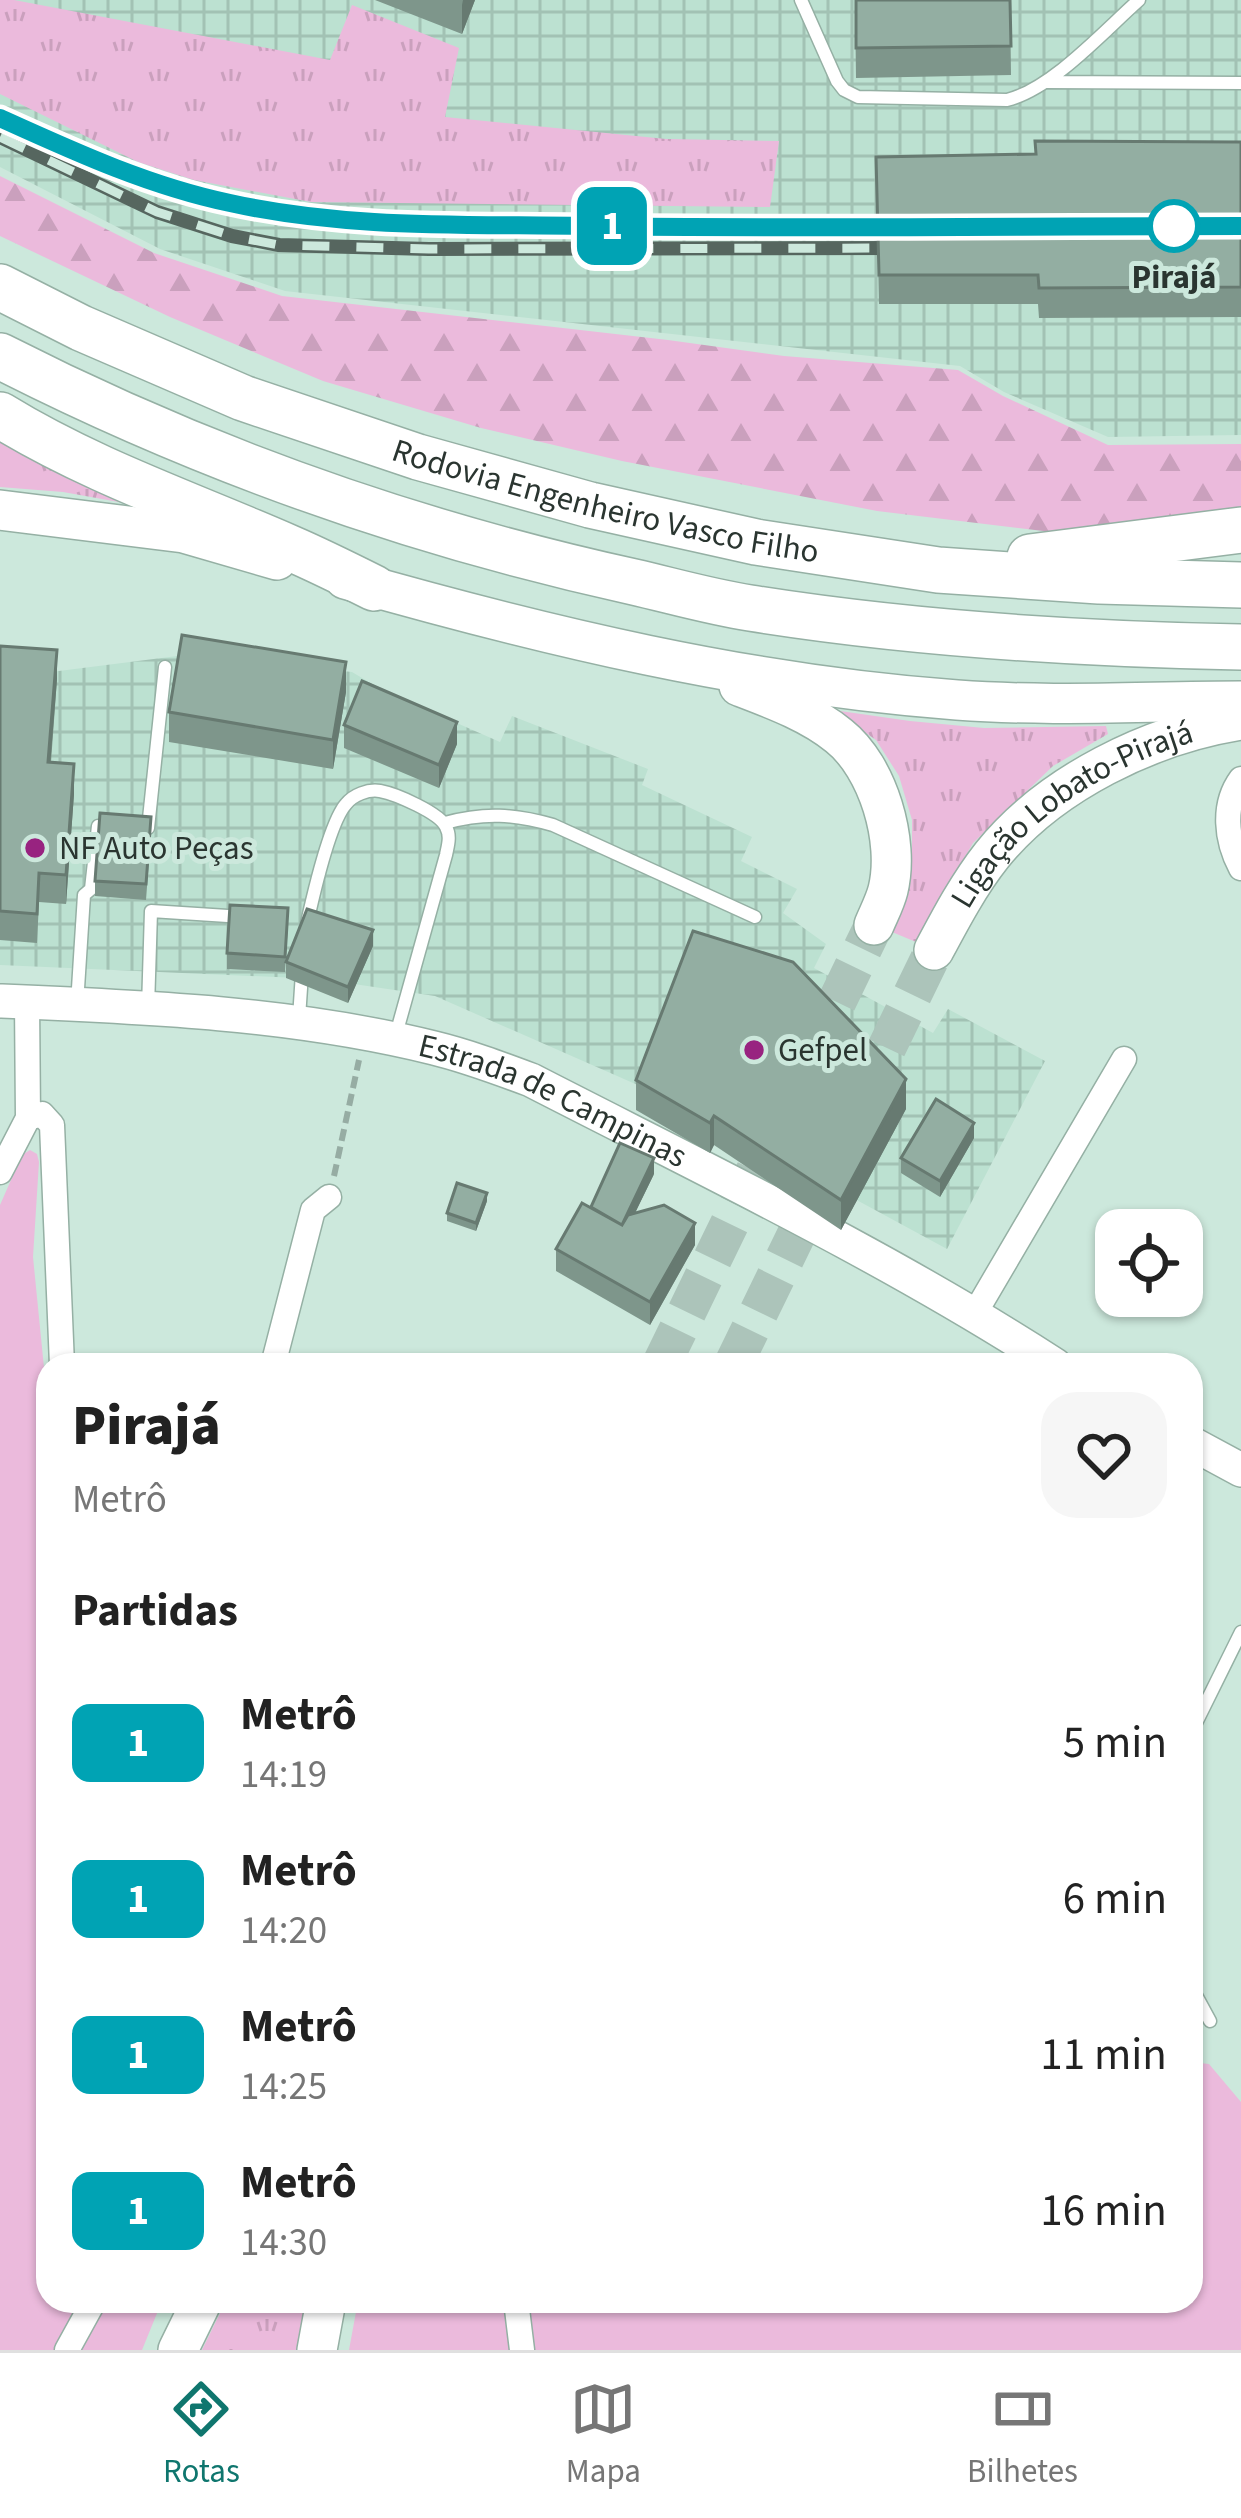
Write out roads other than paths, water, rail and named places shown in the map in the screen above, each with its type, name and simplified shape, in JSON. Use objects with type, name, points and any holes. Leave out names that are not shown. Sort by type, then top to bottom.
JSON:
[{"type":"highway","name":"Rodovia Engenheiro Vasco Filho","points":[[0,286],[81,328],[243,398],[418,457],[590,505],[755,542],[938,569],[1241,585]]},
{"type":"highway","name":"Rodovia Engenheiro Vasco Filho","points":[[0,356],[221,455],[391,518],[558,566],[746,607],[920,631],[1104,645],[1241,647]]},
{"type":"highway","points":[[0,415],[86,462],[374,588]]},
{"type":"highway","points":[[938,569],[1241,530]]},
{"type":"main road","points":[[0,510],[184,533],[741,687],[825,725],[844,739],[869,773],[888,827],[888,892],[874,925]]},
{"type":"main road","points":[[624,652],[869,692],[961,701],[1241,701]]},
{"type":"main road","name":"Ligação Lobato-Pirajá","points":[[934,950],[990,857],[1061,790],[1159,743],[1241,719]]},
{"type":"main road","name":"Estrada de Campinas","points":[[14,1002],[298,1023],[437,1048],[531,1080],[879,1260],[1037,1353]]},
{"type":"main road","points":[[1203,1449],[1241,1470]]},
{"type":"main road","points":[[178,2350],[196,2313]]},
{"type":"main road","points":[[316,2350],[324,2313]]},
{"type":"street","points":[[1241,778],[1229,805],[1228,823],[1241,868]]},
{"type":"street","points":[[0,1172],[28,1118],[14,1002]]},
{"type":"street","points":[[975,1313],[1124,1059]]},
{"type":"street","points":[[28,1118],[42,1114],[52,1125],[62,1353]]},
{"type":"street","points":[[276,1353],[313,1210],[329,1197]]},
{"type":"street","points":[[68,2350],[88,2313]]},
{"type":"street","points":[[517,2313],[522,2350]]},
{"type":"lane","points":[[802,0],[838,81],[858,97],[1007,100],[1046,82],[1139,0]]},
{"type":"lane","points":[[1046,82],[1241,82]]},
{"type":"lane","points":[[77,1005],[84,895],[91,889],[98,826],[148,828],[165,667]]},
{"type":"lane","points":[[304,944],[338,816],[348,800],[379,791],[434,813],[445,823],[446,855],[395,1039]]},
{"type":"lane","points":[[445,823],[496,813],[538,820],[754,917]]},
{"type":"lane","points":[[148,1010],[151,910],[263,919]]},
{"type":"lane","points":[[298,1023],[302,964]]},
{"type":"lane","points":[[1203,1709],[1241,1632]]},
{"type":"lane","points":[[1203,2007],[1210,2020]]},
{"type":"tunnel","points":[[811,1055],[874,925]]},
{"type":"tunnel","points":[[861,1101],[934,950]]},
{"type":"tunnel","points":[[667,1353],[778,1124]]},
{"type":"tunnel","points":[[739,1353],[820,1186]]},
{"type":"railway","points":[[0,118],[170,187],[313,217],[439,224],[911,226]]},
{"type":"railway","points":[[0,137],[157,212],[279,245],[909,248]]},
{"type":"metro line","name":"1","points":[[0,118],[103,164],[187,193],[293,214],[401,224],[1241,226]]},
{"type":"place","name":"Pirajá","points":[[1174,226]]},
{"type":"place","name":"NF Auto Peças","points":[[35,848]]},
{"type":"place","name":"Gefpel","points":[[754,1050]]}]
